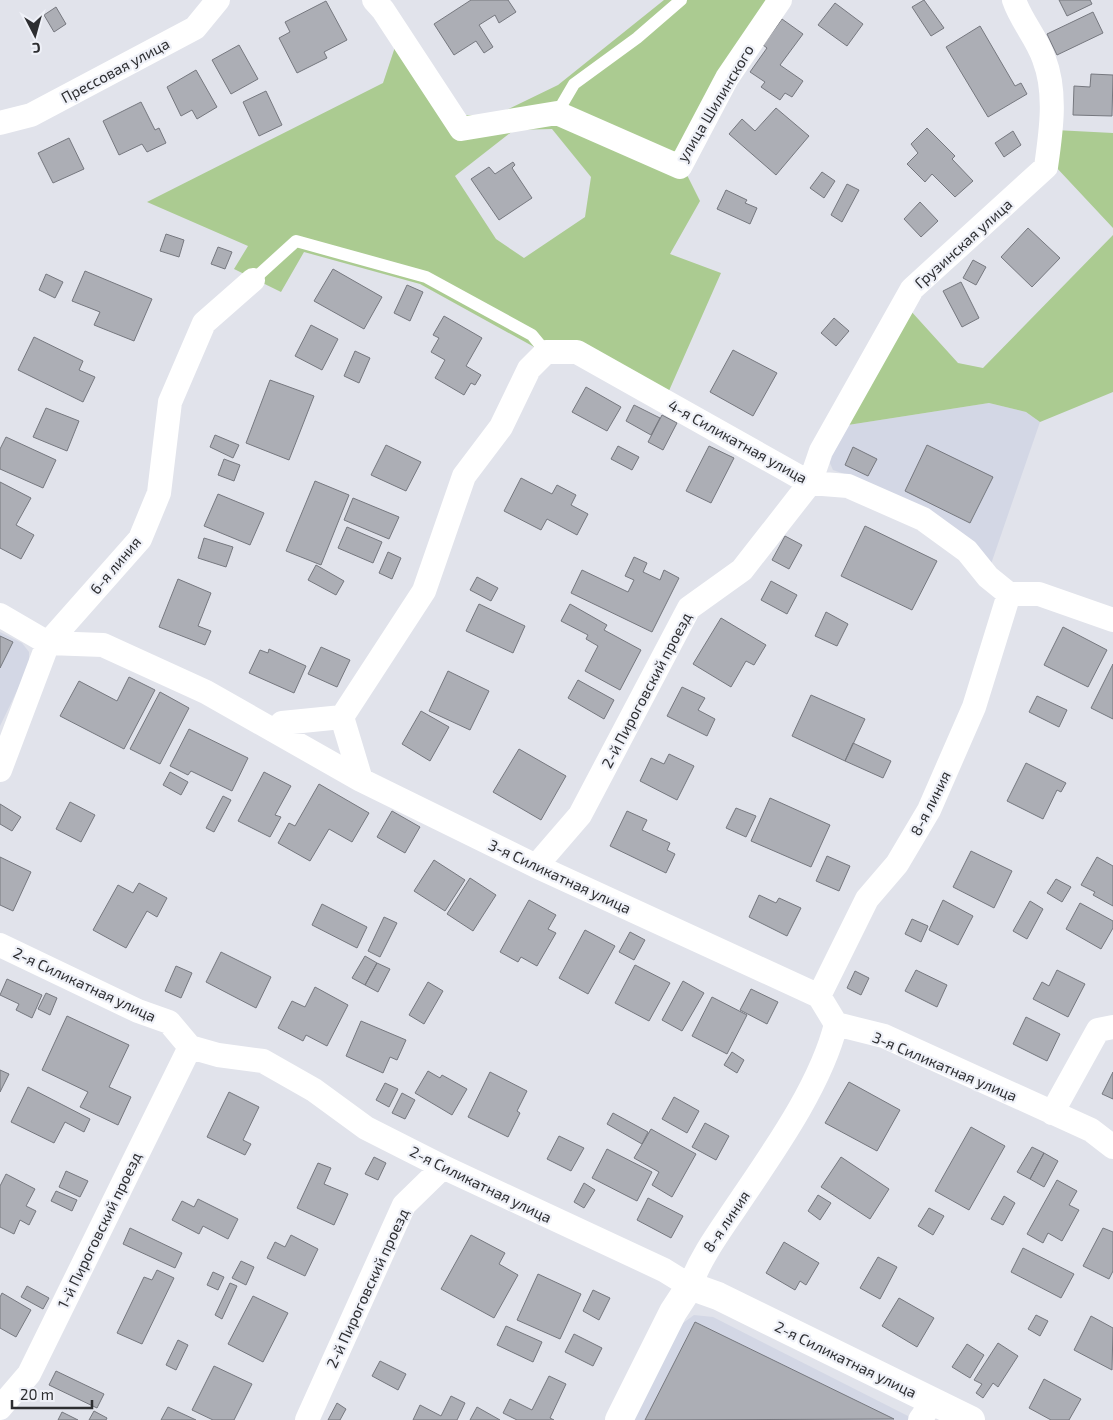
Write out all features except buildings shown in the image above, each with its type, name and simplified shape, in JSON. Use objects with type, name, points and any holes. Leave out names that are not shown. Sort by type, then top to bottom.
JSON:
[{"type":"street","name":"Прессовая улица","points":[[0,123],[31,115],[195,28],[218,0]]},
{"type":"street","points":[[374,0],[383,10],[461,128],[557,113]]},
{"type":"street","name":"улица Шилинского","points":[[557,113],[680,167],[727,78],[780,0]]},
{"type":"street","name":"Грузинская улица","points":[[810,482],[821,451],[912,289],[1046,167],[1052,96],[1044,59],[1018,13],[1014,0]]},
{"type":"street","name":"6-я линия","points":[[0,770],[48,643],[140,539],[159,493],[170,402],[204,323],[253,280]]},
{"type":"street","points":[[361,780],[342,717],[424,591],[464,476],[501,427],[529,369],[546,352]]},
{"type":"street","name":"4-я Силикатная улица","points":[[546,352],[577,352],[810,482],[848,486],[923,519],[967,551],[988,577],[1009,594]]},
{"type":"street","name":"2-й Пироговский проезд","points":[[536,866],[580,815],[689,608],[742,570],[810,482]]},
{"type":"street","points":[[1009,594],[1039,594],[1113,620]]},
{"type":"street","name":"8-я линия","points":[[819,996],[867,899],[897,864],[929,810],[974,707],[1009,594]]},
{"type":"street","name":"3-я Силикатная улица","points":[[0,615],[48,643],[103,646],[206,692],[361,780],[536,866],[819,996]]},
{"type":"street","points":[[275,731],[282,723],[342,717]]},
{"type":"street","name":"2-я Силикатная улица","points":[[0,945],[138,1012],[168,1022],[190,1047],[218,1054],[263,1061],[314,1090],[366,1128],[443,1167],[664,1270],[690,1286],[718,1296],[927,1410],[971,1420]]},
{"type":"street","points":[[819,996],[836,1024]]},
{"type":"street","name":"3-я Силикатная улица","points":[[836,1024],[884,1036],[1091,1130],[1113,1147]]},
{"type":"street","name":"8-я линия","points":[[618,1420],[673,1312],[690,1286],[699,1262],[780,1141],[830,1050],[836,1024]]},
{"type":"street","points":[[1052,1113],[1098,1030],[1113,1027]]},
{"type":"street","name":"1-й Пироговский проезд","points":[[0,1408],[29,1374],[190,1047]]},
{"type":"street","name":"2-й Пироговский проезд","points":[[307,1420],[404,1206],[443,1167]]},
{"type":"lane","points":[[557,113],[574,84],[637,38],[681,0]]},
{"type":"lane","points":[[253,280],[296,241],[426,277],[532,335],[546,352]]},
{"type":"shaded area","points":[[989,403],[1026,412],[1040,422],[991,564],[853,477],[833,470],[829,461],[848,425]]},
{"type":"shaded area","points":[[0,632],[22,643],[29,652],[29,666],[0,726]]},
{"type":"shaded area","points":[[694,1315],[713,1317],[908,1416],[910,1420],[631,1420],[679,1326]]},
{"type":"green space","points":[[664,0],[789,0],[734,81],[687,175],[700,201],[670,254],[721,273],[668,393],[578,345],[559,340],[536,348],[420,284],[304,252],[281,292],[234,269],[248,246],[147,202],[383,83],[395,47],[460,115],[494,116],[558,85]],"holes":[[[552,129],[591,177],[585,217],[524,258],[496,239],[455,176],[514,130]]]},
{"type":"green space","points":[[1055,130],[1113,133],[1113,228],[1055,166]]},
{"type":"green space","points":[[1113,235],[1113,392],[1040,422],[1026,412],[989,403],[848,425],[910,310],[958,363],[983,368]]}]
